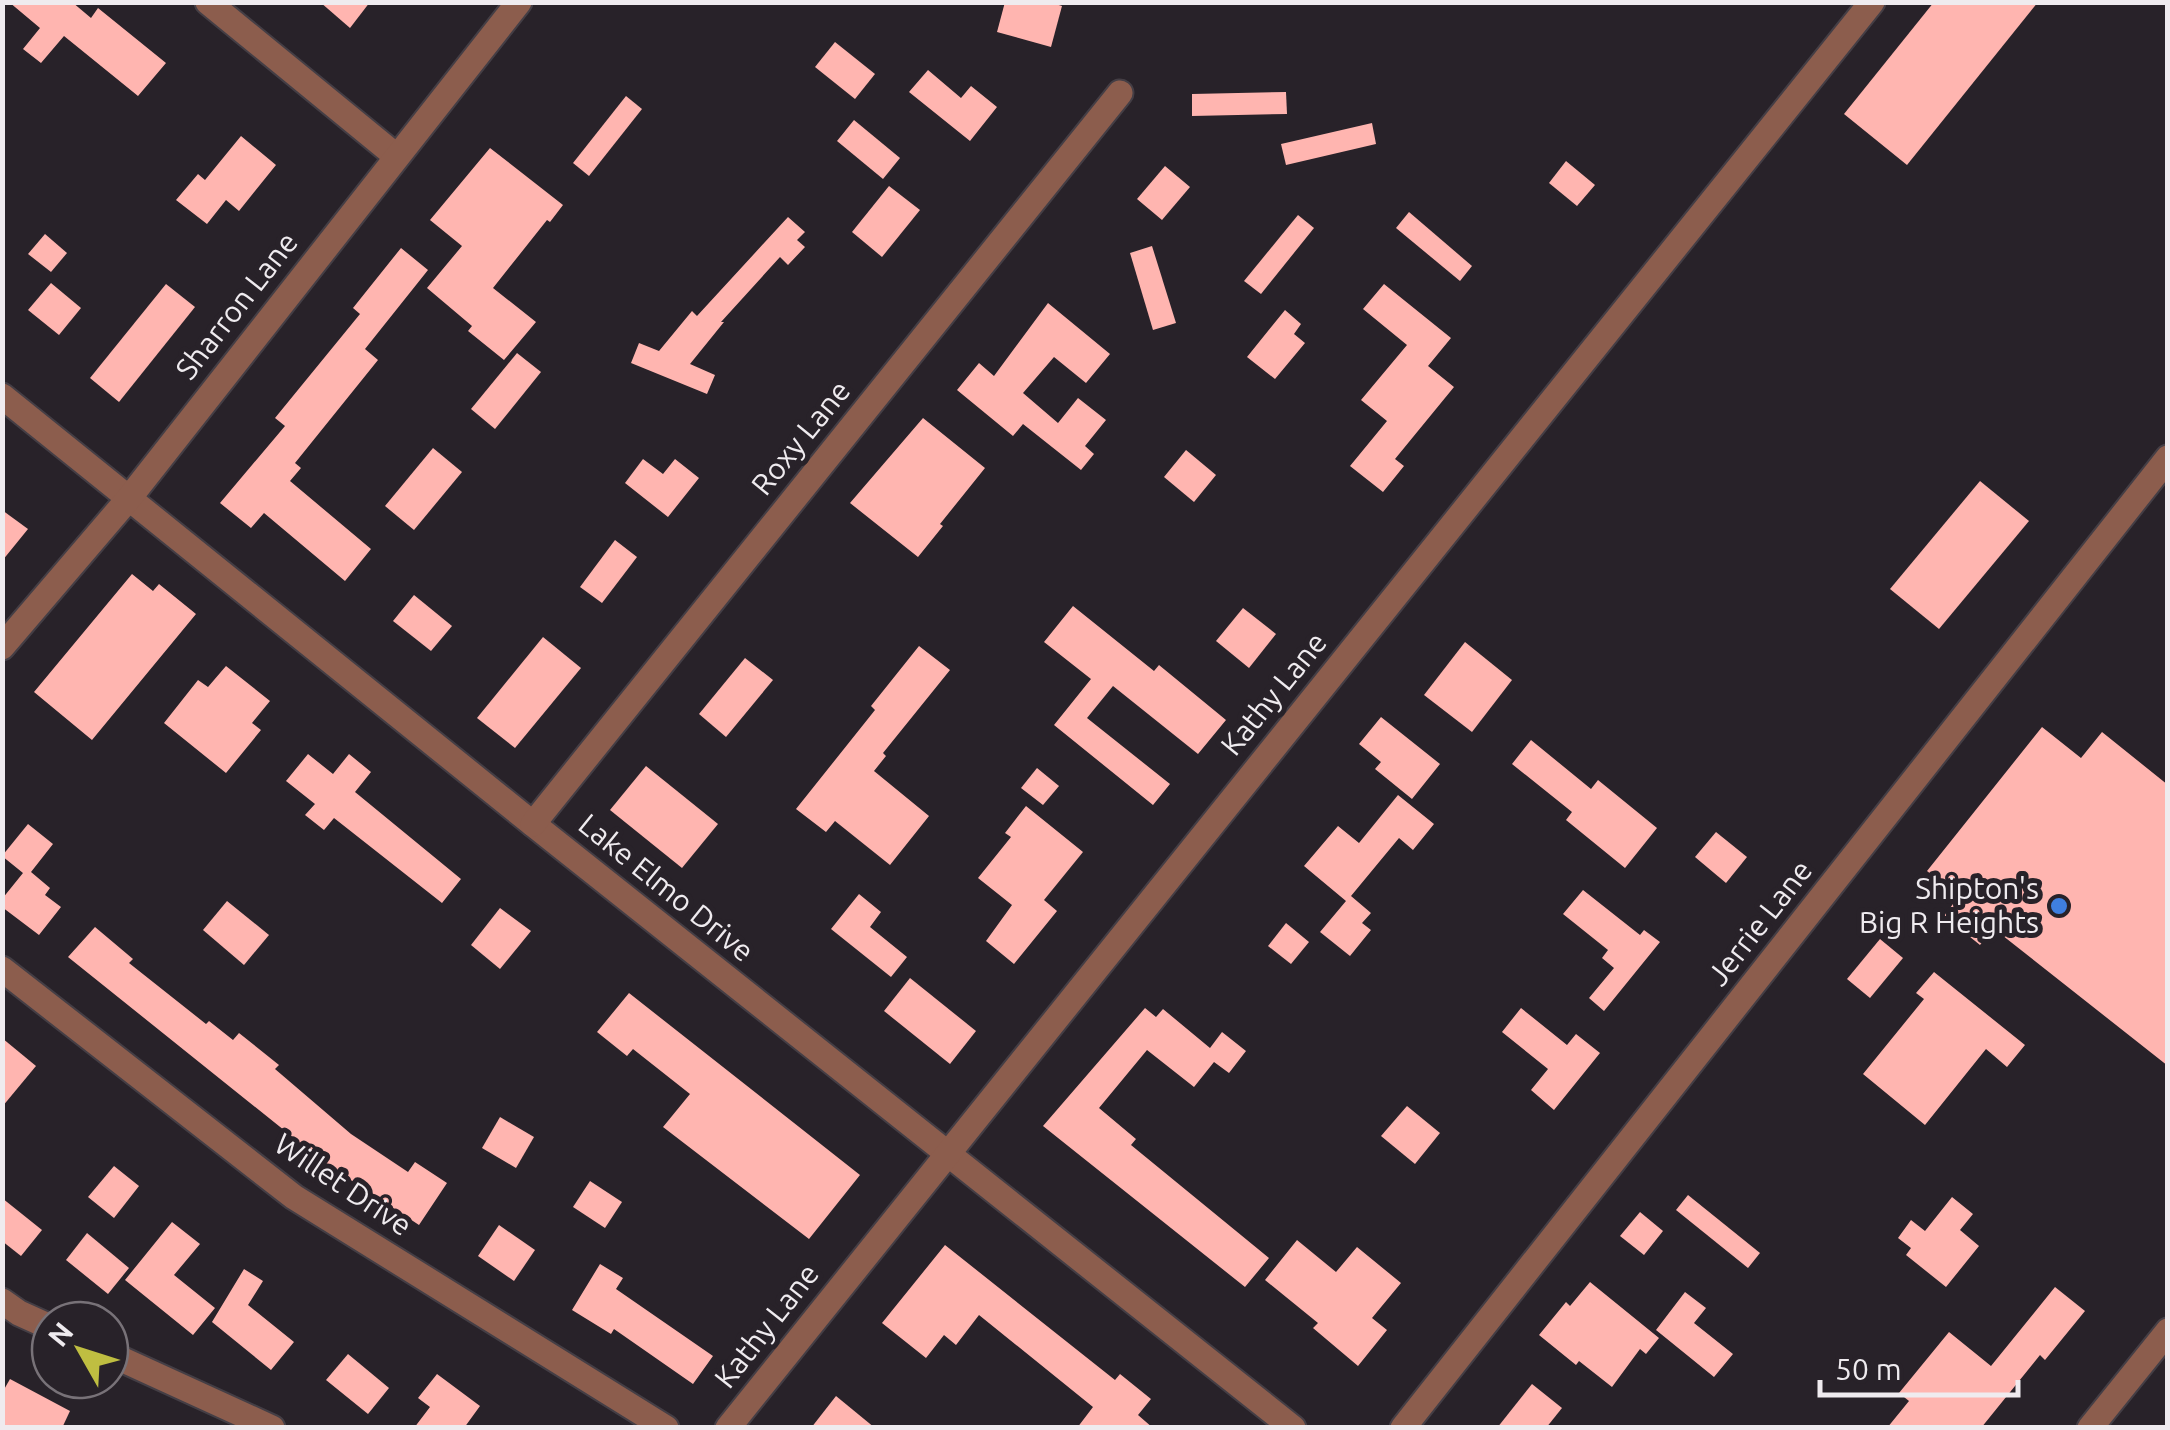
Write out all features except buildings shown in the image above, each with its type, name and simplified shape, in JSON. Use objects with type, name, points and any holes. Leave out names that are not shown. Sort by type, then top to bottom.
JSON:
[{"type":"street","points":[[208,2],[396,156]]},
{"type":"street","name":"Sharron Lane","points":[[2,647],[130,497],[519,2]]},
{"type":"street","name":"Kathy Lane","points":[[728,1428],[1872,2]]},
{"type":"street","name":"Roxy Lane","points":[[533,824],[1120,93]]},
{"type":"street","name":"Lake Elmo Drive","points":[[2,396],[1293,1428]]},
{"type":"street","name":"Jerrie Lane","points":[[1403,1428],[2168,458]]},
{"type":"street","name":"Willet Drive","points":[[2,969],[294,1197],[666,1428]]},
{"type":"street","points":[[2,1301],[30,1318]]},
{"type":"street","points":[[2090,1428],[2168,1332]]},
{"type":"street","points":[[130,1363],[272,1428]]},
{"type":"place","name":"Shipton's Big R Heights","points":[[2059,906]]}]
